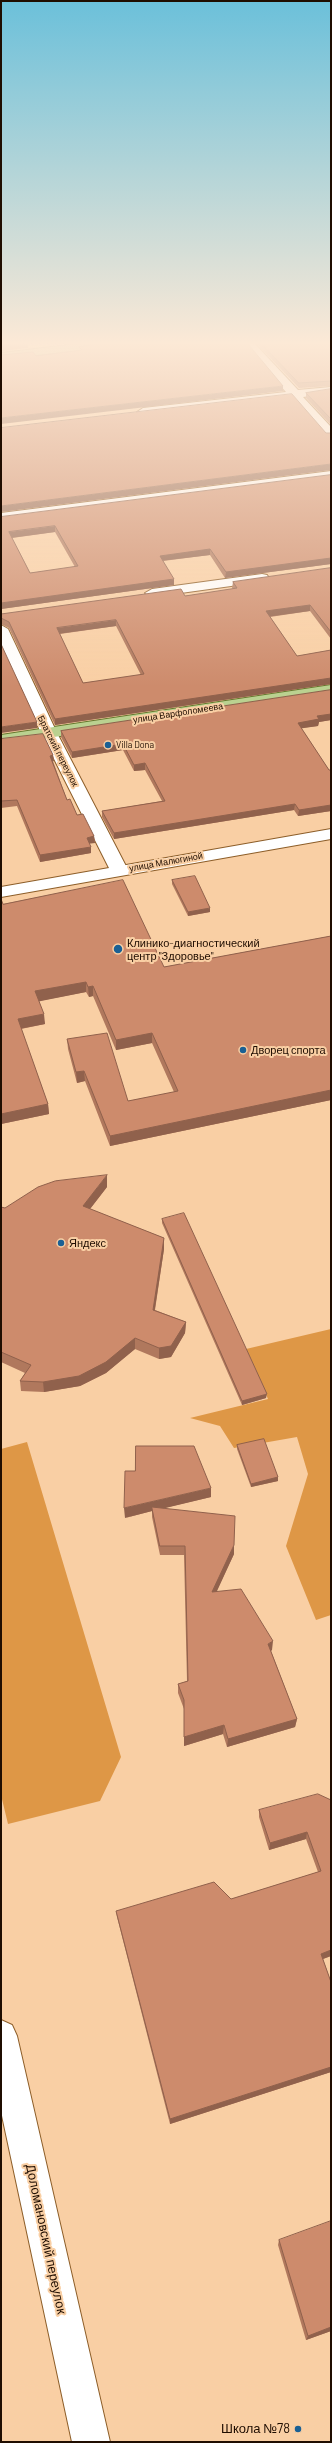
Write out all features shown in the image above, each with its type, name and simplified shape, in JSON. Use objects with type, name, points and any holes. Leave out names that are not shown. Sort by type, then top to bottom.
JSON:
[{"type":"main road","name":"улица Варфоломеева","points":[[1,740],[331,690]]},
{"type":"street","points":[[1,517],[331,475]]},
{"type":"street","points":[[135,596],[276,576]]},
{"type":"street","name":"Братский переулок","points":[[1,629],[49,733],[119,870]]},
{"type":"street","name":"улица Малюгиной","points":[[1,892],[119,870],[331,834]]},
{"type":"street","name":"Доломановский переулок","points":[[1,2036],[91,2442]]},
{"type":"shaded area","points":[[331,1329],[331,1615],[316,1620],[286,1546],[308,1474],[297,1437],[234,1448],[220,1426],[190,1418],[268,1399],[246,1349]]},
{"type":"shaded area","points":[[27,1442],[121,1757],[100,1801],[8,1824],[1,1795],[1,1449]]},
{"type":"building","points":[[1,458],[331,458],[331,464],[1,506]]},
{"type":"building","points":[[331,475],[331,558],[226,572],[210,549],[160,556],[174,579],[1,603],[1,517]],"holes":[[[55,526],[78,566],[30,573],[9,532]]]},
{"type":"building","points":[[331,568],[331,632],[310,605],[266,611],[297,656],[331,650],[331,678],[55,719],[9,622],[1,618],[1,614],[181,589],[185,596],[237,588],[233,582]],"holes":[[[116,620],[144,674],[83,683],[57,628]]]},
{"type":"building","points":[[1,644],[37,722],[1,727]]},
{"type":"building","points":[[331,690],[331,714],[317,716],[319,719],[298,723],[329,770],[331,770],[331,805],[299,810],[295,804],[114,833],[102,811],[165,801],[145,763],[134,765],[123,744],[72,752],[61,731]]},
{"type":"building","points":[[43,734],[53,755],[50,756],[67,800],[70,799],[77,815],[83,814],[94,836],[87,838],[91,847],[40,855],[17,800],[1,801],[1,739]]},
{"type":"building","points":[[195,876],[210,908],[188,912],[172,880]]},
{"type":"building","points":[[123,880],[164,967],[331,936],[331,1090],[110,1136],[84,1071],[76,1072],[67,1039],[107,1033],[128,1101],[178,1091],[152,1033],[116,1040],[93,986],[88,987],[86,982],[35,991],[44,1014],[18,1019],[48,1104],[1,1114],[1,899],[3,904]]},
{"type":"building","points":[[107,1175],[83,1206],[164,1238],[153,1310],[186,1322],[171,1346],[159,1348],[135,1338],[106,1362],[79,1376],[43,1382],[20,1381],[31,1365],[1,1352],[1,1207],[5,1208],[38,1187],[55,1181]]},
{"type":"building","points":[[184,1213],[267,1394],[242,1401],[162,1219]]},
{"type":"building","points":[[264,1439],[278,1477],[251,1484],[237,1445]]},
{"type":"building","points":[[136,1446],[194,1446],[211,1488],[124,1508],[125,1471],[135,1471]]},
{"type":"building","points":[[152,1507],[235,1516],[234,1545],[212,1592],[241,1589],[273,1641],[268,1644],[297,1719],[228,1739],[224,1725],[184,1737],[184,1700],[178,1684],[188,1681],[185,1546],[160,1546]]},
{"type":"building","points":[[318,1794],[331,1800],[331,1950],[321,1954],[331,1982],[331,2067],[170,2119],[116,1911],[214,1882],[231,1899],[321,1871],[307,1832],[270,1843],[259,1810]]},
{"type":"building","points":[[331,2221],[331,2327],[308,2336],[279,2240]]},
{"type":"place","name":"Villa Dona","points":[[108,745]]},
{"type":"place","name":"Клинико-диагностический центр \"Здоровье\"","points":[[118,949]]},
{"type":"place","name":"Дворец спорта","points":[[243,1050]]},
{"type":"place","name":"Яндекс","points":[[61,1243]]},
{"type":"place","name":"Школа №78","points":[[298,2429]]}]
